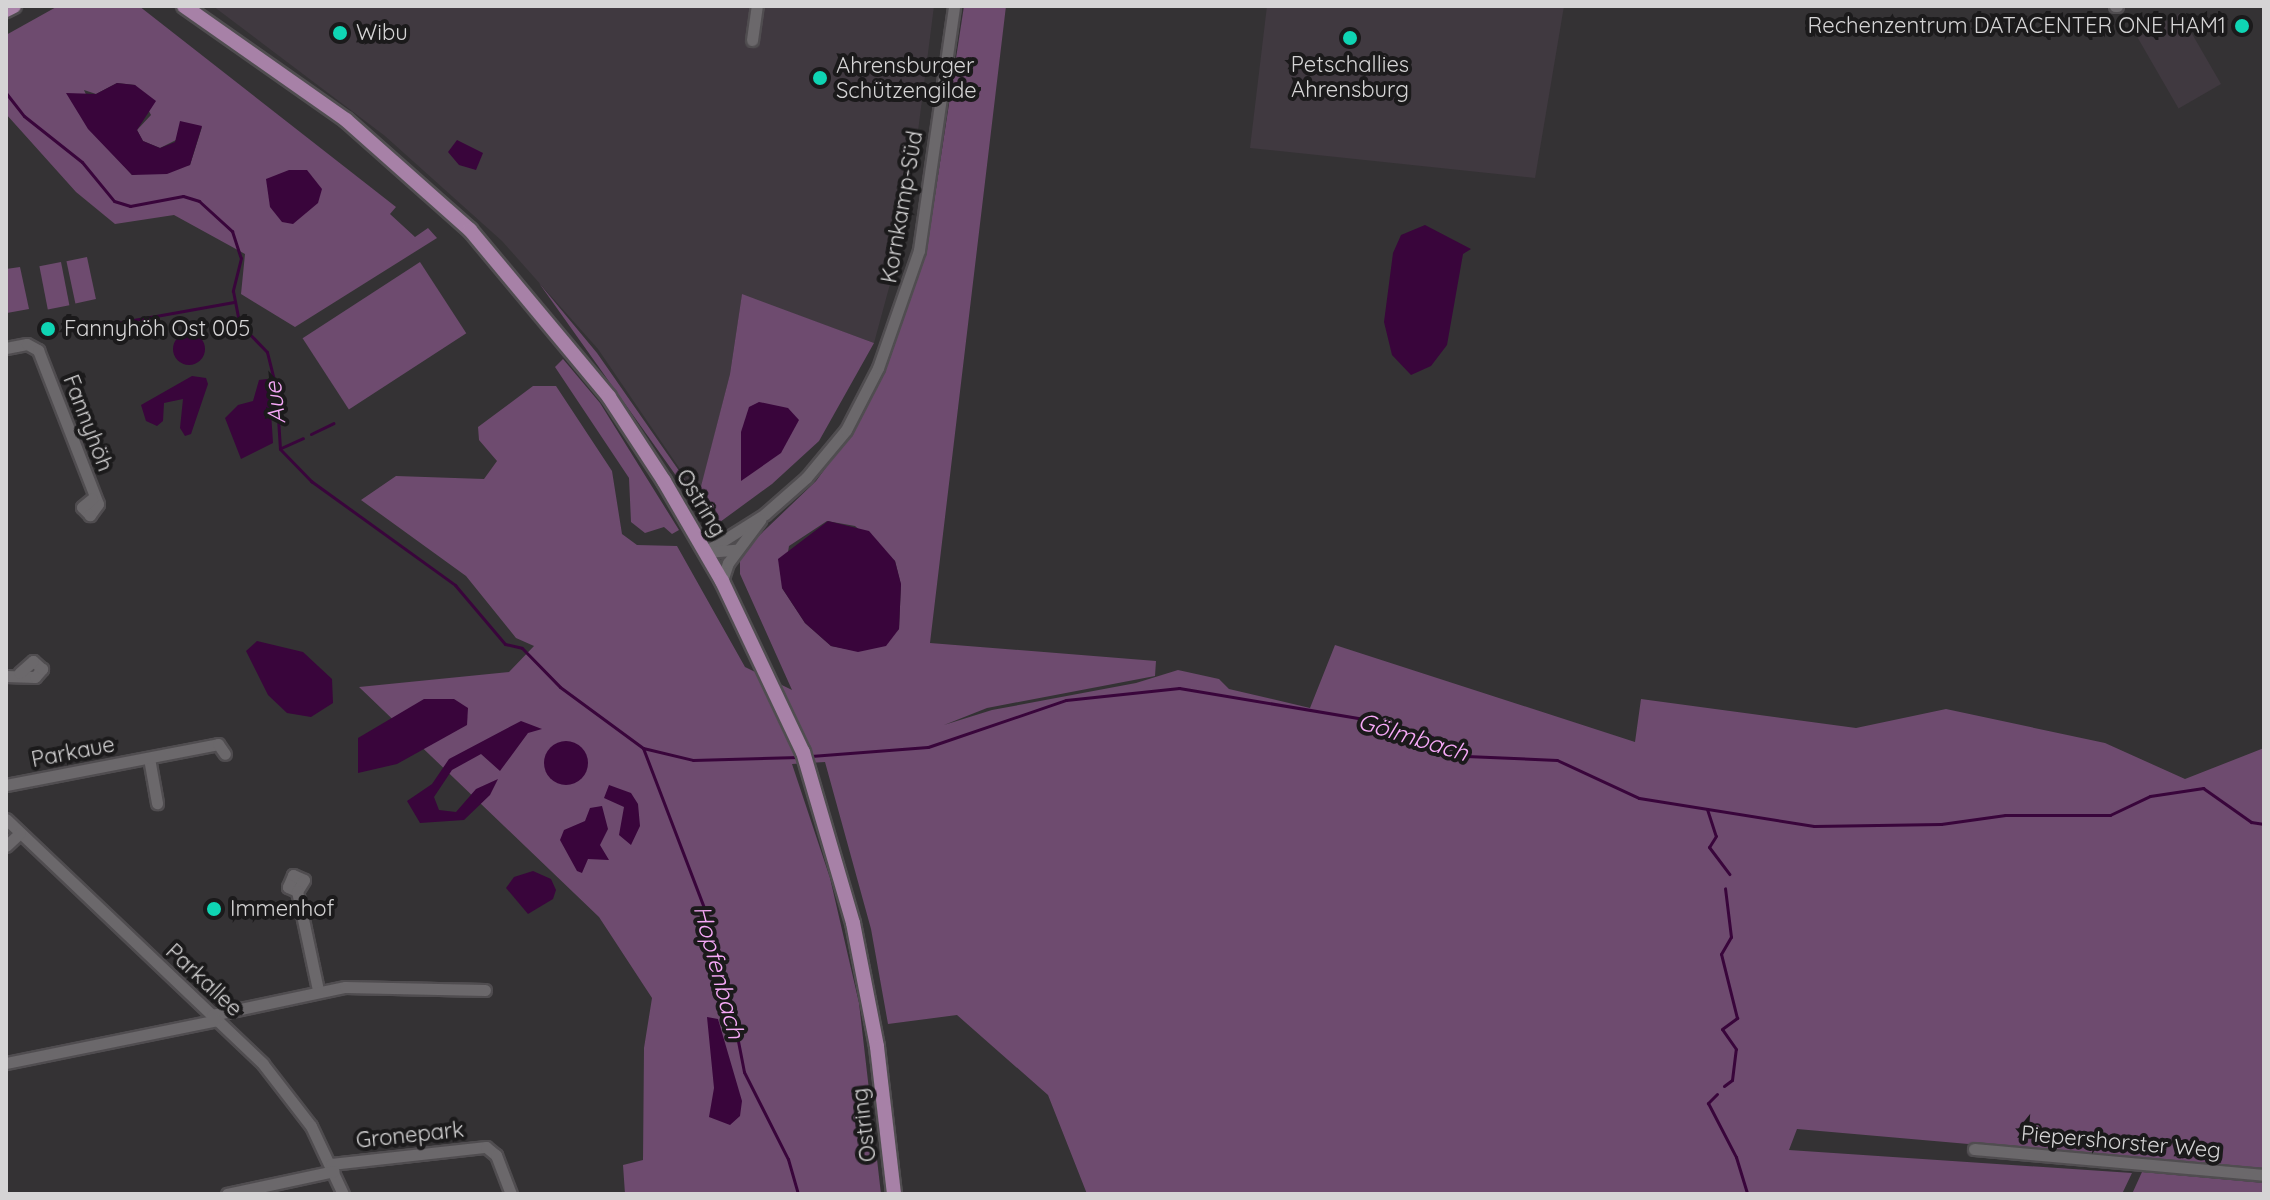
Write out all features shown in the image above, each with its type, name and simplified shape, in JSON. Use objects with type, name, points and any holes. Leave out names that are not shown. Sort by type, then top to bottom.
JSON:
[{"type":"main road","points":[[6,10],[14,6]]},
{"type":"main road","name":"Ostring","points":[[184,6],[346,120],[470,230],[609,397],[705,552],[722,581],[803,752],[811,777],[868,992],[894,1194]]},
{"type":"street","name":"Kornkamp-Süd","points":[[705,552],[765,514],[806,478],[846,430],[894,331],[921,239],[954,6]]},
{"type":"street","points":[[752,40],[756,12]]},
{"type":"street","name":"Fannyhöh","points":[[6,348],[27,344],[38,350],[92,499]]},
{"type":"street","name":"Kornkamp-Süd","points":[[722,581],[736,550],[765,514]]},
{"type":"street","points":[[705,552],[736,550]]},
{"type":"street","points":[[6,676],[19,673]]},
{"type":"street","name":"Parkaue","points":[[6,785],[218,744],[225,754]]},
{"type":"street","name":"Parkaue","points":[[149,758],[157,803]]},
{"type":"street","name":"Parkallee","points":[[6,819],[214,1017],[289,1094],[332,1168],[343,1194]]},
{"type":"street","points":[[6,846],[20,833]]},
{"type":"street","points":[[297,891],[318,990]]},
{"type":"street","points":[[6,1063],[214,1017],[318,990],[381,985],[485,990]]},
{"type":"street","name":"Gronepark","points":[[332,1168],[486,1147],[496,1155],[511,1194]]},
{"type":"street","name":"Piepershorster Weg","points":[[1974,1149],[2264,1175]]},
{"type":"street","points":[[227,1194],[332,1168]]},
{"type":"shaded area","points":[[58,6],[139,6],[396,207],[390,214],[415,237],[428,228],[437,238],[295,327],[241,294],[245,254],[174,215],[115,224],[76,192],[6,114],[6,35]],"holes":[[[117,83],[135,85],[151,115],[137,130],[143,141],[160,148],[202,127],[190,165],[132,175],[111,151],[84,90],[96,94]]]},
{"type":"shaded area","points":[[213,6],[934,6],[906,225],[874,343],[742,295],[730,374],[699,497],[598,349],[502,241],[385,136]]},
{"type":"shaded area","points":[[964,6],[1006,6],[930,643],[1156,661],[1155,676],[987,708],[944,725],[992,710],[1136,683],[1178,670],[1219,679],[1229,689],[1310,708],[1335,645],[1635,742],[1641,699],[1856,728],[1946,709],[2105,743],[2185,779],[2264,748],[2264,1170],[1797,1129],[1789,1150],[2132,1173],[2122,1194],[1087,1194],[1048,1095],[957,1015],[888,1024],[871,929],[825,762],[792,764],[830,878],[859,1003],[881,1194],[625,1194],[623,1165],[643,1160],[644,1048],[652,998],[599,917],[359,687],[509,672],[534,646],[516,638],[466,576],[361,500],[396,476],[484,479],[497,461],[479,440],[478,427],[533,386],[556,386],[612,471],[622,534],[637,545],[677,546],[745,667],[792,690],[740,574],[740,554],[816,481],[850,435],[892,352],[932,215]],"holes":[[[827,521],[855,526],[895,561],[901,585],[899,629],[871,648],[858,651],[831,646],[805,623],[782,588],[789,546]]]},
{"type":"shaded area","points":[[1267,6],[1564,6],[1535,178],[1250,148]]},
{"type":"shaded area","points":[[2180,13],[2221,84],[2179,109],[2138,38]]},
{"type":"shaded area","points":[[117,83],[135,85],[156,101],[137,130],[143,141],[160,148],[175,142],[180,121],[202,126],[190,165],[167,174],[132,175],[88,129],[66,93],[96,94]]},
{"type":"shaded area","points":[[457,140],[483,153],[476,170],[459,165],[448,152]]},
{"type":"shaded area","points":[[289,170],[307,170],[322,189],[318,203],[293,224],[282,222],[270,207],[266,179]]},
{"type":"shaded area","points":[[1425,225],[1471,249],[1463,254],[1447,345],[1431,366],[1411,375],[1392,355],[1384,322],[1393,253],[1401,235]]},
{"type":"shaded area","points":[[87,257],[96,299],[75,303],[66,261]]},
{"type":"shaded area","points":[[61,262],[69,305],[48,309],[39,266]]},
{"type":"shaded area","points":[[420,262],[466,333],[349,410],[303,338]]},
{"type":"shaded area","points":[[20,267],[29,309],[7,313],[6,269]]},
{"type":"shaded area","points":[[539,283],[597,353],[698,498],[730,374],[742,294],[874,343],[819,441],[772,484],[720,522],[709,522]]},
{"type":"shaded area","points":[[189,333],[200,338],[205,349],[200,360],[189,365],[178,360],[173,349],[178,338]]},
{"type":"shaded area","points":[[563,359],[600,403],[679,530],[672,534],[664,527],[645,533],[631,522],[629,478],[555,367]]},
{"type":"shaded area","points":[[192,376],[206,378],[208,384],[191,434],[185,436],[180,428],[183,399],[164,403],[163,421],[157,426],[146,421],[141,405]]},
{"type":"shaded area","points":[[267,379],[276,410],[271,412],[273,443],[241,459],[225,418],[238,405],[253,401],[259,380]]},
{"type":"shaded area","points":[[759,402],[788,408],[799,420],[781,453],[741,481],[741,432],[749,407]]},
{"type":"shaded area","points":[[828,521],[869,531],[895,561],[901,584],[899,629],[886,646],[858,652],[831,646],[805,623],[782,588],[778,559]]},
{"type":"shaded area","points":[[257,641],[303,652],[332,679],[333,703],[311,717],[287,713],[268,695],[246,651]]},
{"type":"shaded area","points":[[424,699],[454,699],[468,708],[467,725],[397,764],[358,773],[358,738]]},
{"type":"shaded area","points":[[521,721],[542,729],[528,733],[500,771],[481,754],[452,770],[434,797],[439,810],[456,812],[476,789],[498,779],[490,795],[464,820],[420,823],[407,801],[432,784],[449,759]]},
{"type":"shaded area","points":[[566,741],[581,748],[588,763],[581,778],[566,785],[551,778],[544,763],[551,748]]},
{"type":"shaded area","points":[[609,785],[631,793],[638,804],[640,826],[631,845],[619,835],[624,807],[604,798]]},
{"type":"shaded area","points":[[602,806],[608,829],[600,845],[609,860],[588,859],[582,873],[577,871],[560,840],[564,830],[585,821],[590,808]]},
{"type":"shaded area","points":[[533,871],[551,879],[556,890],[553,899],[528,914],[506,888],[514,877]]},
{"type":"shaded area","points":[[707,1017],[718,1019],[742,1101],[740,1116],[730,1125],[709,1117],[714,1088]]},
{"type":"shaded area","points":[[2142,1172],[2264,1183],[2264,1194],[2132,1194]]},
{"type":"waterway","name":"Aue","points":[[6,93],[24,116],[82,162],[114,201],[130,206],[183,196],[199,201],[232,231],[241,258],[233,291],[239,323],[267,352],[276,387],[280,449],[311,481],[455,585],[505,644],[522,648],[560,687],[643,748],[693,760],[799,757]]},
{"type":"waterway","points":[[100,326],[234,302]]},
{"type":"waterway","points":[[311,434],[334,423]]},
{"type":"waterway","points":[[281,448],[303,438]]},
{"type":"waterway","name":"Gölmbach","points":[[811,756],[928,747],[1066,700],[1179,688],[1383,722],[1432,737],[1466,756],[1557,760],[1639,798],[1814,826],[1941,824],[2005,815],[2110,815],[2150,796],[2203,788],[2251,822],[2264,824]]},
{"type":"waterway","name":"Hopfenbach","points":[[643,748],[714,934],[719,977],[731,1005],[744,1072],[788,1159],[798,1194]]},
{"type":"waterway","points":[[1707,809],[1716,836],[1709,847],[1729,874]]},
{"type":"waterway","points":[[1724,1086],[1732,1080],[1736,1049],[1722,1029],[1737,1018],[1721,954],[1731,937],[1725,888]]},
{"type":"waterway","points":[[1717,1094],[1708,1103],[1736,1157],[1747,1194]]},
{"type":"place","name":"Rechenzentrum DATACENTER ONE HAM1","points":[[2242,26]]},
{"type":"place","name":"Wibu","points":[[340,33]]},
{"type":"place","name":"Petschallies Ahrensburg","points":[[1350,38]]},
{"type":"place","name":"Ahrensburger Schützengilde","points":[[820,78]]},
{"type":"place","name":"Fannyhöh Ost 005","points":[[48,329]]},
{"type":"place","name":"Immenhof","points":[[214,909]]}]
